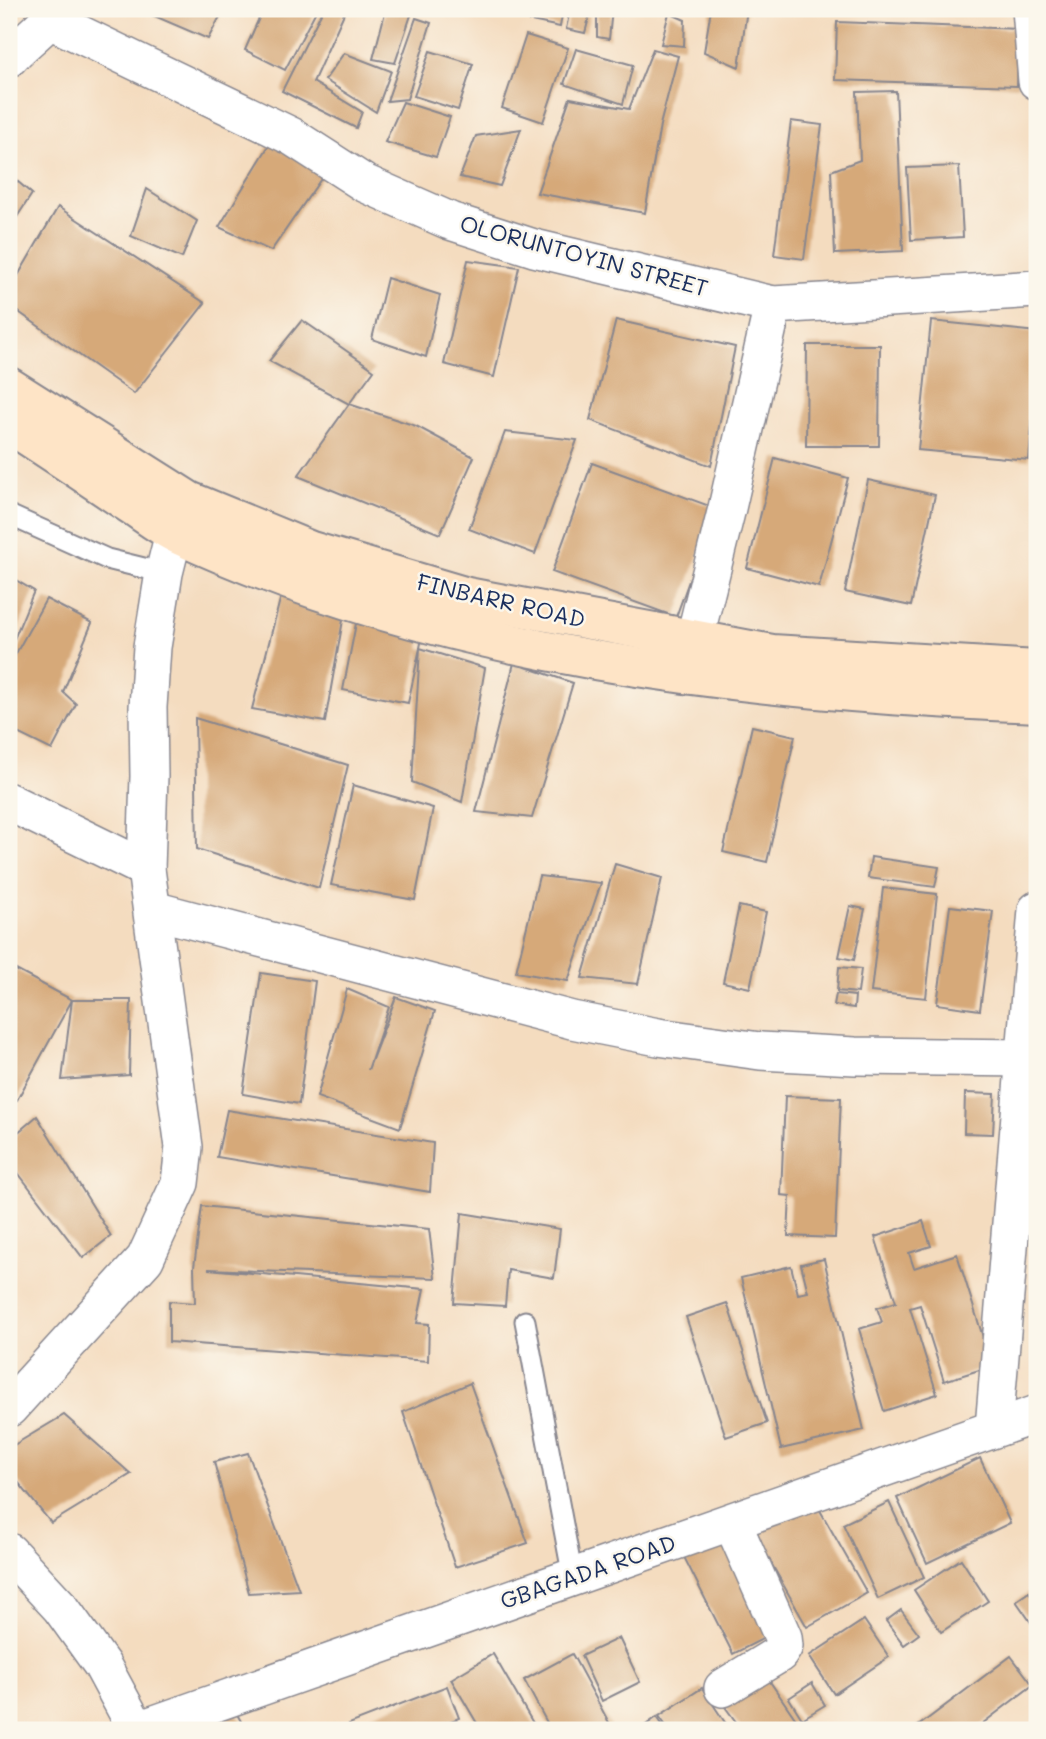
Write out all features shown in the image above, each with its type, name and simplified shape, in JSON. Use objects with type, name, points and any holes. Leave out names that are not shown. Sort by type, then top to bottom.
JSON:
[{"type":"main road","name":"FINBARR ROAD","points":[[9,387],[189,501],[311,551],[467,597],[772,654],[1037,670]]},
{"type":"main road","name":"FINBARR ROAD","points":[[12,434],[174,533],[296,584],[455,630],[610,664],[694,676],[950,699],[1037,703]]},
{"type":"street","points":[[1031,9],[1037,81]]},
{"type":"street","points":[[9,58],[54,15]]},
{"type":"street","name":"OLORUNTOYIN STREET","points":[[54,15],[291,136],[364,184],[450,221],[534,248],[773,305],[1037,289]]},
{"type":"street","points":[[694,641],[773,305]]},
{"type":"street","points":[[9,1408],[145,1259],[180,1184],[184,1147],[146,869],[148,707],[152,646],[164,573],[174,533]]},
{"type":"street","points":[[9,802],[146,869]]},
{"type":"street","points":[[153,910],[559,1017],[658,1037],[760,1051],[855,1056],[1032,1058]]},
{"type":"street","points":[[994,1428],[1032,1058],[1037,910]]},
{"type":"street","name":"GBAGADA ROAD","points":[[138,1730],[1037,1414]]},
{"type":"street","points":[[723,1688],[779,1654],[784,1646],[783,1637],[732,1521]]},
{"type":"street","points":[[9,1552],[61,1608],[102,1665],[138,1730]]},
{"type":"lane","points":[[9,515],[107,559],[164,573]]},
{"type":"lane","points":[[524,1321],[573,1578]]},
{"type":"building","points":[[158,9],[224,9],[208,39],[152,15]]},
{"type":"building","points":[[263,9],[317,9],[285,70],[245,50]]},
{"type":"building","points":[[323,9],[346,9],[313,82],[362,112],[356,128],[282,91]]},
{"type":"building","points":[[386,9],[413,9],[395,63],[373,59]]},
{"type":"building","points":[[513,9],[563,9],[560,27],[512,17]]},
{"type":"building","points":[[597,9],[612,9],[609,39],[597,37]]},
{"type":"building","points":[[711,9],[747,9],[739,67],[704,52]]},
{"type":"building","points":[[901,9],[901,14],[862,11]]},
{"type":"building","points":[[570,10],[590,14],[585,33],[566,29]]},
{"type":"building","points":[[669,13],[685,20],[684,46],[661,44]]},
{"type":"building","points":[[416,18],[431,23],[407,99],[387,101]]},
{"type":"building","points":[[837,22],[1019,29],[1017,86],[835,80]]},
{"type":"building","points":[[526,35],[568,48],[543,122],[502,108]]},
{"type":"building","points":[[576,49],[633,65],[623,104],[564,84]]},
{"type":"building","points":[[653,49],[678,56],[660,125],[645,213],[537,193],[570,98],[629,109]]},
{"type":"building","points":[[430,51],[473,64],[458,110],[414,96]]},
{"type":"building","points":[[344,53],[391,71],[376,112],[325,80]]},
{"type":"building","points":[[896,91],[903,251],[835,254],[831,171],[860,160],[857,92]]},
{"type":"building","points":[[403,102],[450,117],[436,157],[385,142]]},
{"type":"building","points":[[791,121],[822,125],[804,259],[774,255]]},
{"type":"building","points":[[521,129],[500,186],[460,177],[476,136]]},
{"type":"building","points":[[271,142],[325,173],[271,251],[219,227]]},
{"type":"building","points":[[959,166],[963,237],[911,240],[907,168]]},
{"type":"building","points":[[9,174],[32,194],[9,229]]},
{"type":"building","points":[[147,189],[197,221],[182,258],[131,236]]},
{"type":"building","points":[[58,207],[205,303],[134,394],[9,305],[9,291]]},
{"type":"building","points":[[468,260],[519,267],[494,377],[444,364]]},
{"type":"building","points":[[387,278],[440,295],[426,357],[372,339]]},
{"type":"building","points":[[302,320],[374,370],[349,404],[269,361]]},
{"type":"building","points":[[616,320],[735,347],[711,466],[590,420]]},
{"type":"building","points":[[931,321],[1037,332],[1037,370],[1029,460],[918,450]]},
{"type":"building","points":[[807,345],[880,345],[879,446],[806,446]]},
{"type":"building","points":[[349,404],[416,426],[474,457],[440,534],[298,476]]},
{"type":"building","points":[[505,432],[577,440],[535,554],[469,529]]},
{"type":"building","points":[[775,458],[848,478],[819,587],[747,568]]},
{"type":"building","points":[[592,463],[715,508],[676,617],[552,572]]},
{"type":"building","points":[[868,480],[935,495],[911,606],[845,592]]},
{"type":"building","points":[[9,576],[34,591],[9,651]]},
{"type":"building","points":[[283,588],[346,603],[325,722],[252,709]]},
{"type":"building","points":[[46,599],[92,623],[63,692],[76,704],[52,750],[9,729],[9,666]]},
{"type":"building","points":[[359,608],[424,627],[408,703],[343,690]]},
{"type":"building","points":[[420,648],[485,668],[462,802],[412,782]]},
{"type":"building","points":[[514,663],[573,683],[532,818],[476,812]]},
{"type":"building","points":[[195,718],[348,765],[319,888],[197,849]]},
{"type":"building","points":[[752,726],[795,736],[767,862],[723,852]]},
{"type":"building","points":[[353,785],[433,808],[415,900],[331,885]]},
{"type":"building","points":[[871,857],[939,867],[935,887],[868,878]]},
{"type":"building","points":[[615,864],[662,878],[638,984],[582,978]]},
{"type":"building","points":[[539,876],[601,883],[568,981],[516,972]]},
{"type":"building","points":[[883,888],[937,894],[926,998],[871,992]]},
{"type":"building","points":[[739,906],[766,912],[750,988],[723,982]]},
{"type":"building","points":[[850,906],[865,909],[854,960],[839,957]]},
{"type":"building","points":[[950,906],[993,911],[980,1010],[937,1004]]},
{"type":"building","points":[[839,967],[861,969],[858,993],[837,991]]},
{"type":"building","points":[[14,969],[72,1000],[17,1100],[9,1097],[9,978]]},
{"type":"building","points":[[261,973],[315,981],[299,1104],[243,1094]]},
{"type":"building","points":[[347,989],[389,1007],[368,1070],[396,997],[435,1011],[400,1128],[317,1097]]},
{"type":"building","points":[[836,994],[855,996],[854,1008],[834,1005]]},
{"type":"building","points":[[72,1000],[131,1000],[129,1075],[62,1080]]},
{"type":"building","points":[[965,1093],[995,1094],[993,1134],[964,1133]]},
{"type":"building","points":[[785,1096],[841,1098],[835,1238],[788,1236],[790,1196],[781,1195]]},
{"type":"building","points":[[227,1110],[433,1143],[430,1192],[217,1157]]},
{"type":"building","points":[[37,1116],[111,1236],[83,1258],[9,1161],[9,1140]]},
{"type":"building","points":[[202,1206],[429,1229],[435,1278],[208,1269],[424,1289],[417,1323],[429,1324],[428,1361],[169,1342],[169,1301],[195,1303],[194,1267]]},
{"type":"building","points":[[462,1213],[560,1229],[554,1278],[508,1270],[505,1306],[454,1303]]},
{"type":"building","points":[[923,1221],[931,1246],[909,1253],[914,1268],[957,1254],[992,1366],[944,1381],[920,1305],[910,1308],[937,1394],[884,1411],[859,1329],[882,1322],[877,1308],[896,1302],[875,1237]]},
{"type":"building","points":[[824,1259],[864,1430],[781,1449],[741,1278],[791,1266],[798,1294],[808,1292],[801,1264]]},
{"type":"building","points":[[727,1303],[767,1423],[726,1437],[686,1317]]},
{"type":"building","points":[[470,1383],[528,1543],[455,1567],[403,1412]]},
{"type":"building","points":[[64,1415],[131,1474],[51,1523],[9,1471],[9,1448]]},
{"type":"building","points":[[248,1453],[299,1590],[249,1593],[214,1462]]},
{"type":"building","points":[[980,1458],[1010,1523],[927,1563],[897,1498]]},
{"type":"building","points":[[813,1498],[867,1593],[807,1627],[753,1531]]},
{"type":"building","points":[[889,1502],[924,1577],[878,1599],[843,1524]]},
{"type":"building","points":[[721,1530],[774,1633],[733,1654],[681,1551]]},
{"type":"building","points":[[961,1559],[988,1601],[941,1632],[914,1590]]},
{"type":"building","points":[[1029,1592],[1037,1603],[1037,1631],[1016,1601]]},
{"type":"building","points":[[901,1610],[919,1634],[904,1645],[886,1621]]},
{"type":"building","points":[[864,1620],[889,1657],[834,1694],[809,1656]]},
{"type":"building","points":[[619,1638],[640,1682],[602,1701],[581,1656]]},
{"type":"building","points":[[493,1654],[537,1730],[481,1730],[451,1679]]},
{"type":"building","points":[[572,1654],[613,1730],[551,1730],[524,1680]]},
{"type":"building","points":[[1011,1656],[1033,1685],[974,1730],[913,1730]]},
{"type":"building","points":[[762,1670],[797,1721],[784,1730],[742,1730],[720,1700]]},
{"type":"building","points":[[812,1683],[825,1705],[802,1719],[789,1698]]},
{"type":"building","points":[[447,1686],[459,1718],[427,1730],[351,1730],[349,1724]]},
{"type":"building","points":[[702,1688],[730,1730],[669,1730],[659,1716]]},
{"type":"building","points":[[234,1709],[246,1730],[197,1730]]},
{"type":"building","points":[[657,1717],[666,1730],[639,1730]]}]
